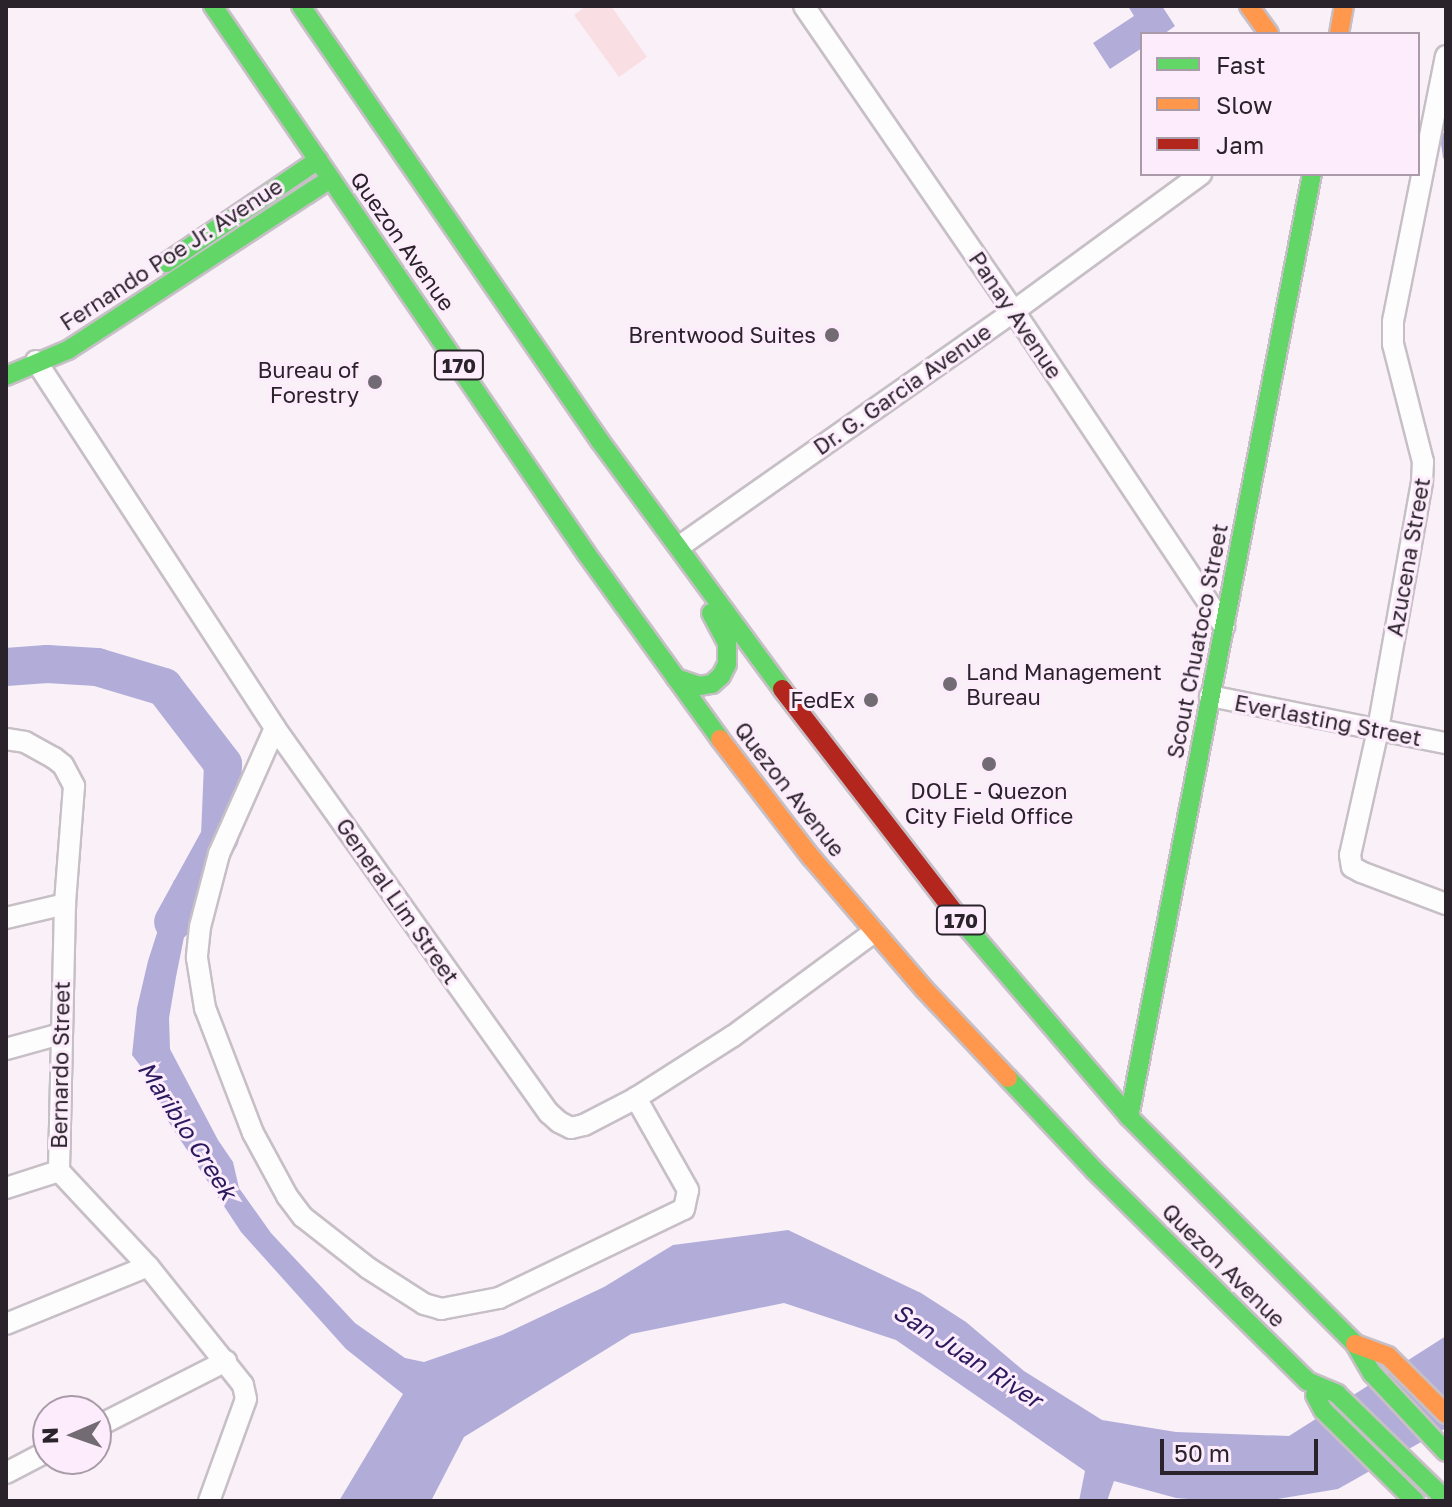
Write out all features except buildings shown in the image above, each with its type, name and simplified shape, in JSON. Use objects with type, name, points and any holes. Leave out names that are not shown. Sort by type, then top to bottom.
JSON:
[{"type":"main road","name":"Quezon Avenue","points":[[213,6],[676,678],[802,846],[874,932],[1094,1170],[1307,1381],[1337,1394],[1446,1500]]},
{"type":"main road","name":"Quezon Avenue","points":[[301,6],[600,441],[680,546],[802,717],[951,908],[1129,1117],[1355,1344],[1372,1373],[1443,1449]]},
{"type":"main road","points":[[1249,6],[1268,32]]},
{"type":"main road","points":[[1339,32],[1344,6]]},
{"type":"main road","name":"Fernando Poe Jr. Avenue","points":[[36,361],[56,338],[318,160]]},
{"type":"main road","name":"Scout Chuatoco Street","points":[[1129,1117],[1312,176]]},
{"type":"main road","name":"Fernando Poe Jr. Avenue","points":[[6,376],[68,350],[330,179]]},
{"type":"main road","points":[[662,522],[727,643],[727,664],[712,684],[699,686],[676,678]]},
{"type":"main road","points":[[1355,1344],[1388,1356],[1446,1414]]},
{"type":"main road","points":[[1307,1381],[1323,1410],[1415,1501]]},
{"type":"street","name":"Panay Avenue","points":[[804,6],[1014,311],[1224,626]]},
{"type":"street","name":"Azucena Street","points":[[1446,56],[1393,321],[1393,344],[1423,462],[1378,730],[1351,837],[1352,867],[1390,885],[1446,904]]},
{"type":"street","name":"Dr. G. Garcia Avenue","points":[[680,546],[1014,311],[1198,176]]},
{"type":"street","name":"General Lim Street","points":[[36,361],[275,728],[549,1113],[571,1128],[584,1125],[636,1098],[733,1036],[874,932]]},
{"type":"street","name":"Everlasting Street","points":[[1210,696],[1446,743]]},
{"type":"street","points":[[275,728],[219,854],[200,927],[197,958],[205,1008],[253,1133],[287,1196],[303,1217],[368,1268],[424,1304],[441,1309],[499,1298],[684,1209],[688,1190],[636,1098]]},
{"type":"street","name":"Bernardo Street","points":[[6,739],[25,742],[54,758],[63,765],[74,786],[65,904],[59,1171],[148,1266],[243,1385],[246,1399],[209,1501]]},
{"type":"street","points":[[6,918],[65,904]]},
{"type":"street","points":[[6,1049],[60,1034]]},
{"type":"street","points":[[6,1188],[59,1171]]},
{"type":"street","points":[[6,1324],[148,1266]]},
{"type":"street","points":[[112,1419],[226,1361]]},
{"type":"street","points":[[6,1473],[32,1459]]},
{"type":"shaded area","points":[[586,6],[611,6],[647,57],[619,77],[574,15]]},
{"type":"water","points":[[1128,6],[1162,6],[1175,26],[1167,32],[1140,32],[1140,49],[1110,69],[1093,43],[1134,16]]},
{"type":"water","name":"San Juan River","points":[[202,878],[187,922],[176,977],[169,1018],[170,1049],[233,1162],[239,1188],[271,1233],[355,1323],[405,1358],[424,1362],[502,1335],[604,1287],[673,1245],[788,1230],[921,1293],[966,1322],[1024,1371],[1102,1420],[1176,1432],[1289,1436],[1446,1336],[1446,1428],[1338,1489],[1266,1501],[1214,1501],[1176,1498],[1114,1481],[1107,1501],[1079,1501],[1085,1471],[896,1340],[784,1303],[631,1334],[464,1437],[431,1501],[339,1501],[403,1394],[346,1349],[241,1232],[164,1115],[156,1086],[132,1055],[137,1008],[148,961],[174,880]]},
{"type":"waterway","points":[[1443,136],[1446,157]]},
{"type":"waterway","name":"Mariblo Creek","points":[[6,667],[47,664],[97,667],[164,687],[223,764],[220,837],[173,922]]},
{"type":"traffic: fast","points":[[213,6],[586,553],[720,739]]},
{"type":"traffic: fast","points":[[301,6],[600,441],[782,689]]},
{"type":"traffic: fast","points":[[166,263],[318,160]]},
{"type":"traffic: fast","points":[[1129,1117],[1312,176]]},
{"type":"traffic: fast","points":[[6,376],[68,350],[330,179]]},
{"type":"traffic: fast","points":[[676,678],[699,686],[712,684],[721,676],[727,664],[727,643],[711,613]]},
{"type":"traffic: fast","points":[[960,919],[1129,1117],[1355,1344],[1372,1373],[1446,1452]]},
{"type":"traffic: fast","points":[[1008,1078],[1094,1170],[1307,1381],[1337,1394],[1446,1500]]},
{"type":"traffic: fast","points":[[1315,1395],[1323,1410],[1415,1501]]},
{"type":"traffic: slow","points":[[1249,6],[1268,32]]},
{"type":"traffic: slow","points":[[1339,32],[1344,6]]},
{"type":"traffic: slow","points":[[720,739],[811,857],[925,990],[1008,1078]]},
{"type":"traffic: slow","points":[[1355,1344],[1388,1356],[1446,1414]]},
{"type":"traffic: jam","points":[[782,689],[960,919]]},
{"type":"place","name":"Brentwood Suites","points":[[832,335]]},
{"type":"place","name":"Bureau of Forestry","points":[[375,382]]},
{"type":"place","name":"Land Management Bureau","points":[[950,684]]},
{"type":"place","name":"FedEx","points":[[871,700]]},
{"type":"place","name":"DOLE - Quezon City Field Office","points":[[989,764]]}]
